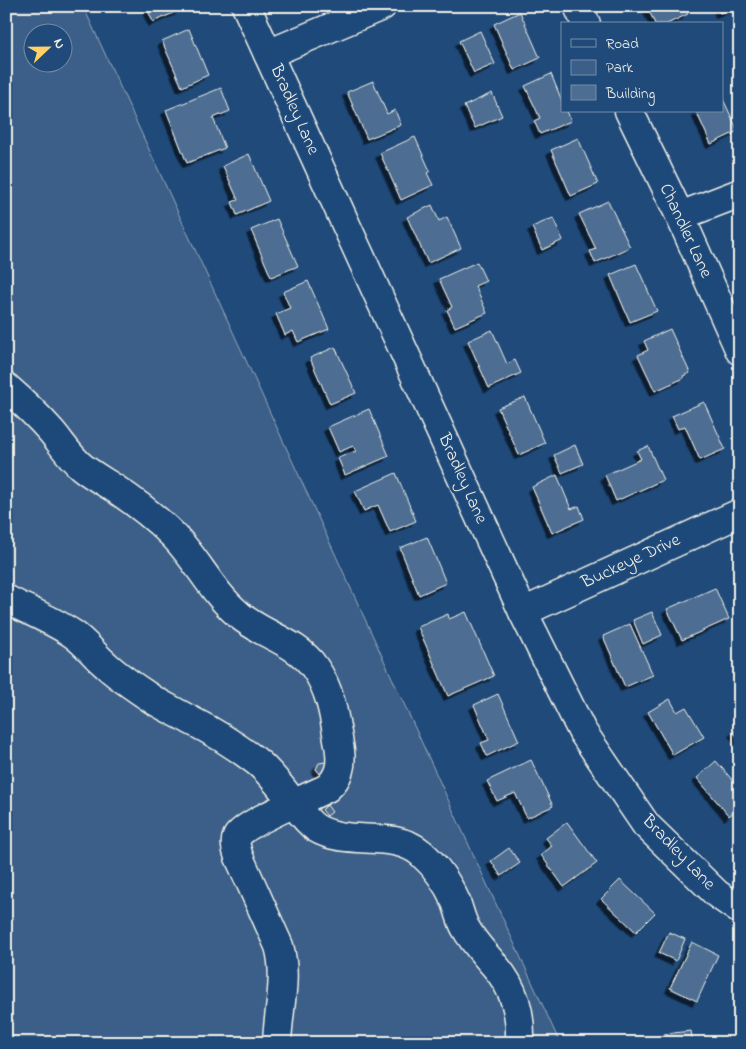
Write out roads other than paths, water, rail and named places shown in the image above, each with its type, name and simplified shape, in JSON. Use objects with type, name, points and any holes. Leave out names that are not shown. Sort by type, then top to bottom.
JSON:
[{"type":"street","name":"Bradley Lane","points":[[246,6],[523,612],[582,731],[646,825],[717,894],[740,910]]},
{"type":"street","points":[[268,54],[382,6]]},
{"type":"street","points":[[578,6],[585,22]]},
{"type":"street","name":"Chandler Lane","points":[[629,112],[680,216],[740,351]]},
{"type":"street","points":[[680,216],[740,193]]},
{"type":"street","points":[[6,387],[43,422],[82,467],[147,511],[174,536],[237,614],[254,627],[306,656],[325,686],[333,710],[340,753],[337,777],[327,788],[247,828],[236,841],[239,857],[281,954],[283,972],[277,1043]]},
{"type":"street","name":"Buckeye Drive","points":[[523,612],[740,513]]},
{"type":"street","points":[[6,599],[66,630],[84,643],[107,666],[141,691],[157,702],[212,732],[255,760],[275,779],[312,826],[326,833],[402,843],[414,848],[426,857],[448,886],[470,936],[508,983],[518,1010],[520,1043]]}]
